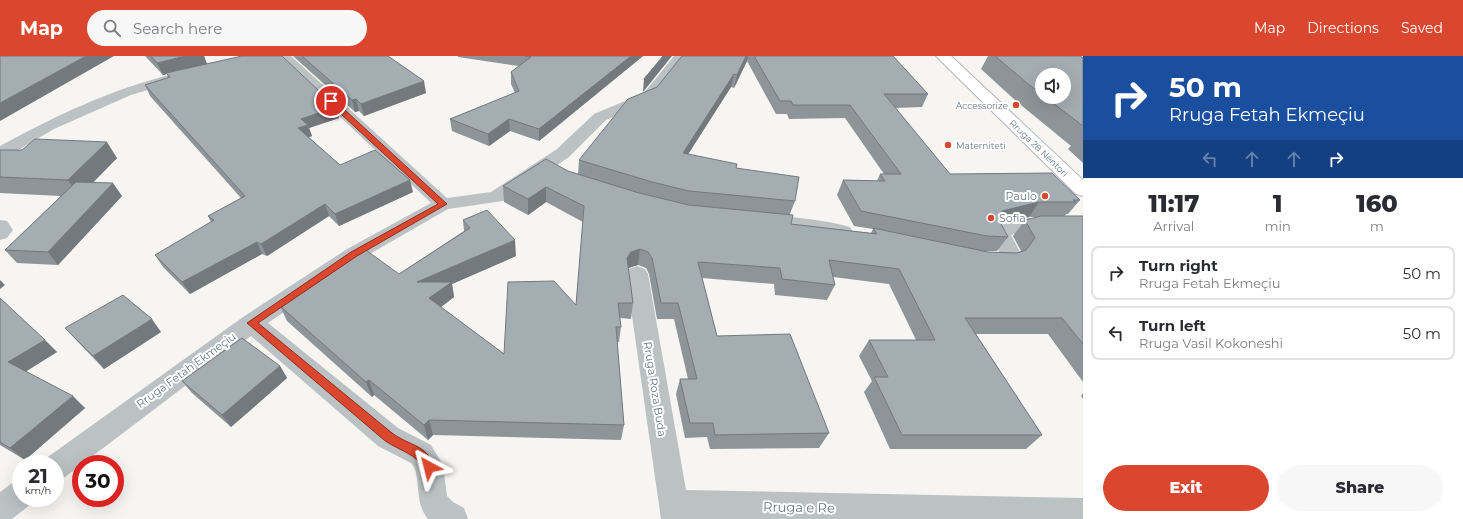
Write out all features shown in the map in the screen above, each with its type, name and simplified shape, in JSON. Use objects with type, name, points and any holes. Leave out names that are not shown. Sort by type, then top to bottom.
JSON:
[{"type":"main road","name":"Rruga 28 Nëntori","points":[[942,56],[1083,190]]},
{"type":"street","points":[[284,56],[443,204]]},
{"type":"street","name":"Rruga Fetah Ekmeçiu","points":[[64,461],[252,323],[354,254],[443,204],[496,197],[554,169],[564,153],[600,117],[649,96],[682,56]]},
{"type":"street","points":[[0,152],[48,126],[126,92],[188,74]]},
{"type":"street","points":[[746,219],[800,224],[861,235]]},
{"type":"street","points":[[969,257],[1005,260],[1011,254],[999,232],[1029,224],[1083,224]]},
{"type":"street","points":[[0,226],[3,230],[0,233]]},
{"type":"street","name":"Rruga Roza Buda","points":[[637,274],[675,512]]},
{"type":"street","points":[[252,323],[388,437],[397,443],[418,452],[426,459],[429,467],[432,498],[439,516]]},
{"type":"street","points":[[0,510],[12,501]]},
{"type":"street","name":"Rruga e Re","points":[[675,512],[1083,513]]},
{"type":"building","points":[[0,56],[86,56],[0,103]]},
{"type":"building","points":[[151,56],[186,56],[157,63]]},
{"type":"building","points":[[242,56],[282,56],[336,107],[301,119],[308,125],[298,128],[340,165],[375,150],[410,180],[335,214],[325,204],[261,244],[257,242],[182,282],[155,255],[214,220],[208,216],[245,196],[145,85],[170,77],[166,73]]},
{"type":"building","points":[[302,56],[388,56],[424,81],[361,104],[356,99],[352,100]]},
{"type":"building","points":[[525,56],[631,56],[539,129],[509,119],[488,134],[450,119],[519,91],[511,72],[531,57]]},
{"type":"building","points":[[663,56],[664,56],[644,79]]},
{"type":"building","points":[[682,56],[746,56],[737,75],[734,74],[683,153],[737,164],[736,168],[799,177],[795,201],[689,191],[652,182],[579,160],[628,99],[657,87]]},
{"type":"building","points":[[754,56],[893,56],[928,94],[884,94],[950,174],[1052,173],[1080,200],[1073,200],[1076,202],[1039,202],[1002,211],[998,218],[1008,237],[987,236],[861,211],[843,180],[885,181],[880,174],[901,174],[850,105],[793,105],[791,101],[780,101]]},
{"type":"building","points":[[995,56],[1080,56],[1083,58],[1083,126],[1054,104],[1071,104],[1071,68],[1035,68],[1035,89]]},
{"type":"building","points":[[35,139],[107,142],[68,180],[0,177],[0,150],[22,150]]},
{"type":"building","points":[[546,159],[568,171],[639,193],[689,205],[793,215],[791,224],[877,234],[873,228],[988,252],[1017,253],[1026,250],[1035,238],[1025,220],[1041,216],[1083,216],[1083,344],[1062,318],[965,318],[1042,435],[902,435],[874,377],[888,377],[869,340],[935,340],[899,269],[829,260],[835,285],[782,279],[780,268],[698,262],[717,336],[790,334],[829,433],[715,435],[713,423],[690,423],[680,379],[697,379],[678,303],[661,303],[652,258],[648,252],[640,249],[631,252],[627,258],[633,303],[618,303],[621,327],[616,327],[624,425],[429,420],[424,425],[369,380],[366,382],[280,306],[330,274],[325,271],[363,248],[399,274],[470,228],[463,220],[487,210],[515,240],[417,282],[452,282],[429,298],[504,354],[508,282],[554,281],[576,305],[584,206],[546,187],[528,199],[503,186]]},
{"type":"building","points":[[76,182],[113,183],[48,252],[5,250]]},
{"type":"building","points":[[123,295],[152,319],[93,356],[65,328]]},
{"type":"building","points":[[0,298],[45,340],[8,362],[73,396],[10,448],[0,442]]},
{"type":"building","points":[[242,338],[280,366],[222,415],[182,381]]},
{"type":"place","name":"Accessorize","points":[[1016,105]]},
{"type":"place","name":"Materniteti","points":[[948,145]]},
{"type":"place","name":"Paulo","points":[[1045,196]]},
{"type":"place","name":"Sofia","points":[[991,218]]},
{"type":"route","points":[[331,101],[443,204],[354,254],[252,323],[388,437],[397,443],[418,452],[426,459],[429,467]]}]
